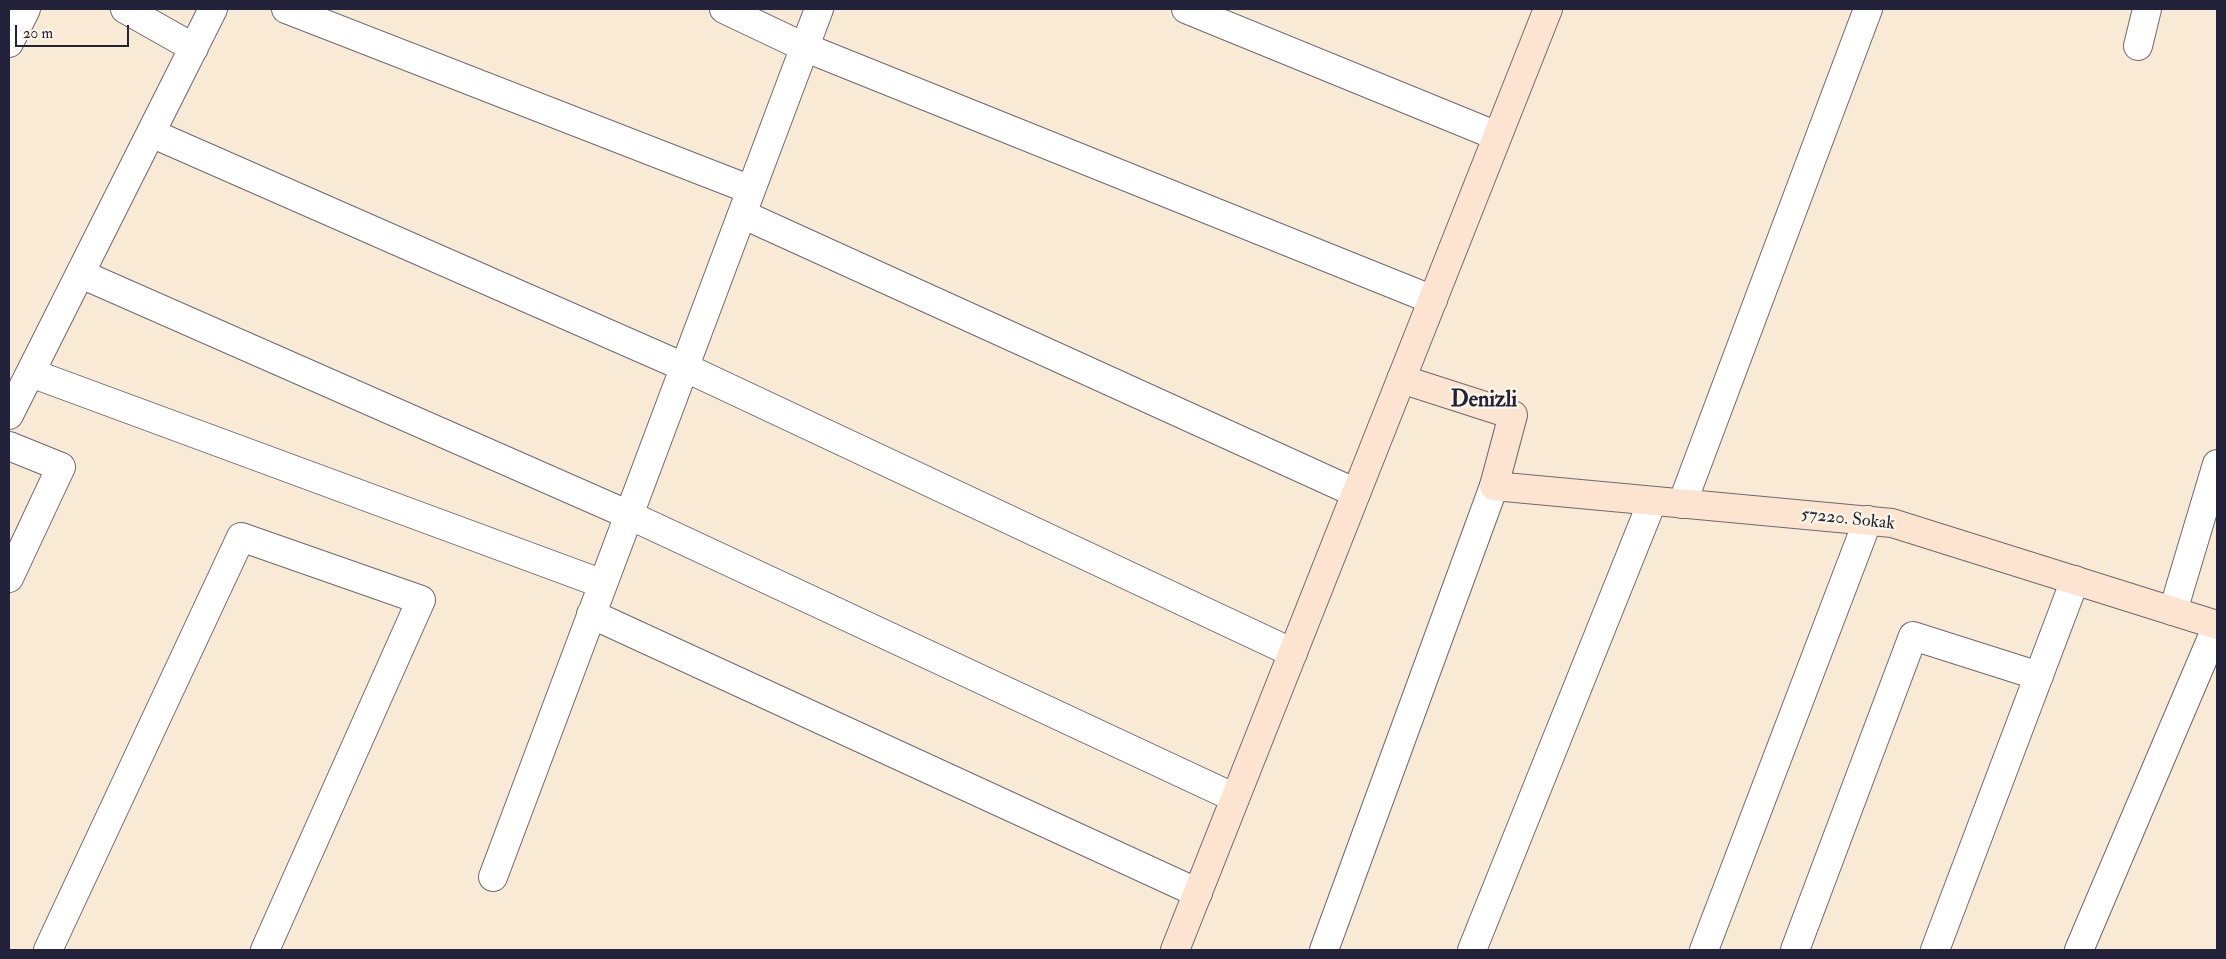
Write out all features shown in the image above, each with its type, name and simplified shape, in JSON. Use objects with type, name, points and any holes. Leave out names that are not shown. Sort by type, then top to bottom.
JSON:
[{"type":"street","points":[[9,43],[26,9]]},
{"type":"street","points":[[125,9],[194,48]]},
{"type":"street","points":[[9,415],[82,274],[213,9]]},
{"type":"street","points":[[286,9],[746,202],[1356,493]]},
{"type":"street","points":[[724,9],[804,47],[1433,300]]},
{"type":"street","points":[[493,877],[819,9]]},
{"type":"street","points":[[1186,9],[1497,136]]},
{"type":"street","points":[[1176,950],[1548,9]]},
{"type":"street","points":[[1682,504],[1868,9]]},
{"type":"street","points":[[2138,46],[2147,9]]},
{"type":"street","points":[[151,133],[684,367],[1293,653]]},
{"type":"street","points":[[82,274],[628,516],[1235,798]]},
{"type":"street","points":[[30,373],[603,584]]},
{"type":"street","points":[[1324,950],[1494,486],[1513,414],[1401,379]]},
{"type":"street","points":[[9,446],[61,468],[9,578]]},
{"type":"street","points":[[2173,611],[2217,464]]},
{"type":"street","name":"57220. Sokak","points":[[1494,486],[1652,502],[1892,522],[2217,626]]},
{"type":"street","points":[[1472,950],[1652,502]]},
{"type":"street","points":[[1704,950],[1868,520]]},
{"type":"street","points":[[48,950],[241,538],[421,600],[265,950]]},
{"type":"street","points":[[1935,950],[2075,580]]},
{"type":"street","points":[[592,614],[1198,892]]},
{"type":"street","points":[[2079,950],[2217,626]]},
{"type":"street","points":[[1795,950],[1913,636],[2039,676]]},
{"type":"district","name":"Denizli","points":[[1484,401]]}]
